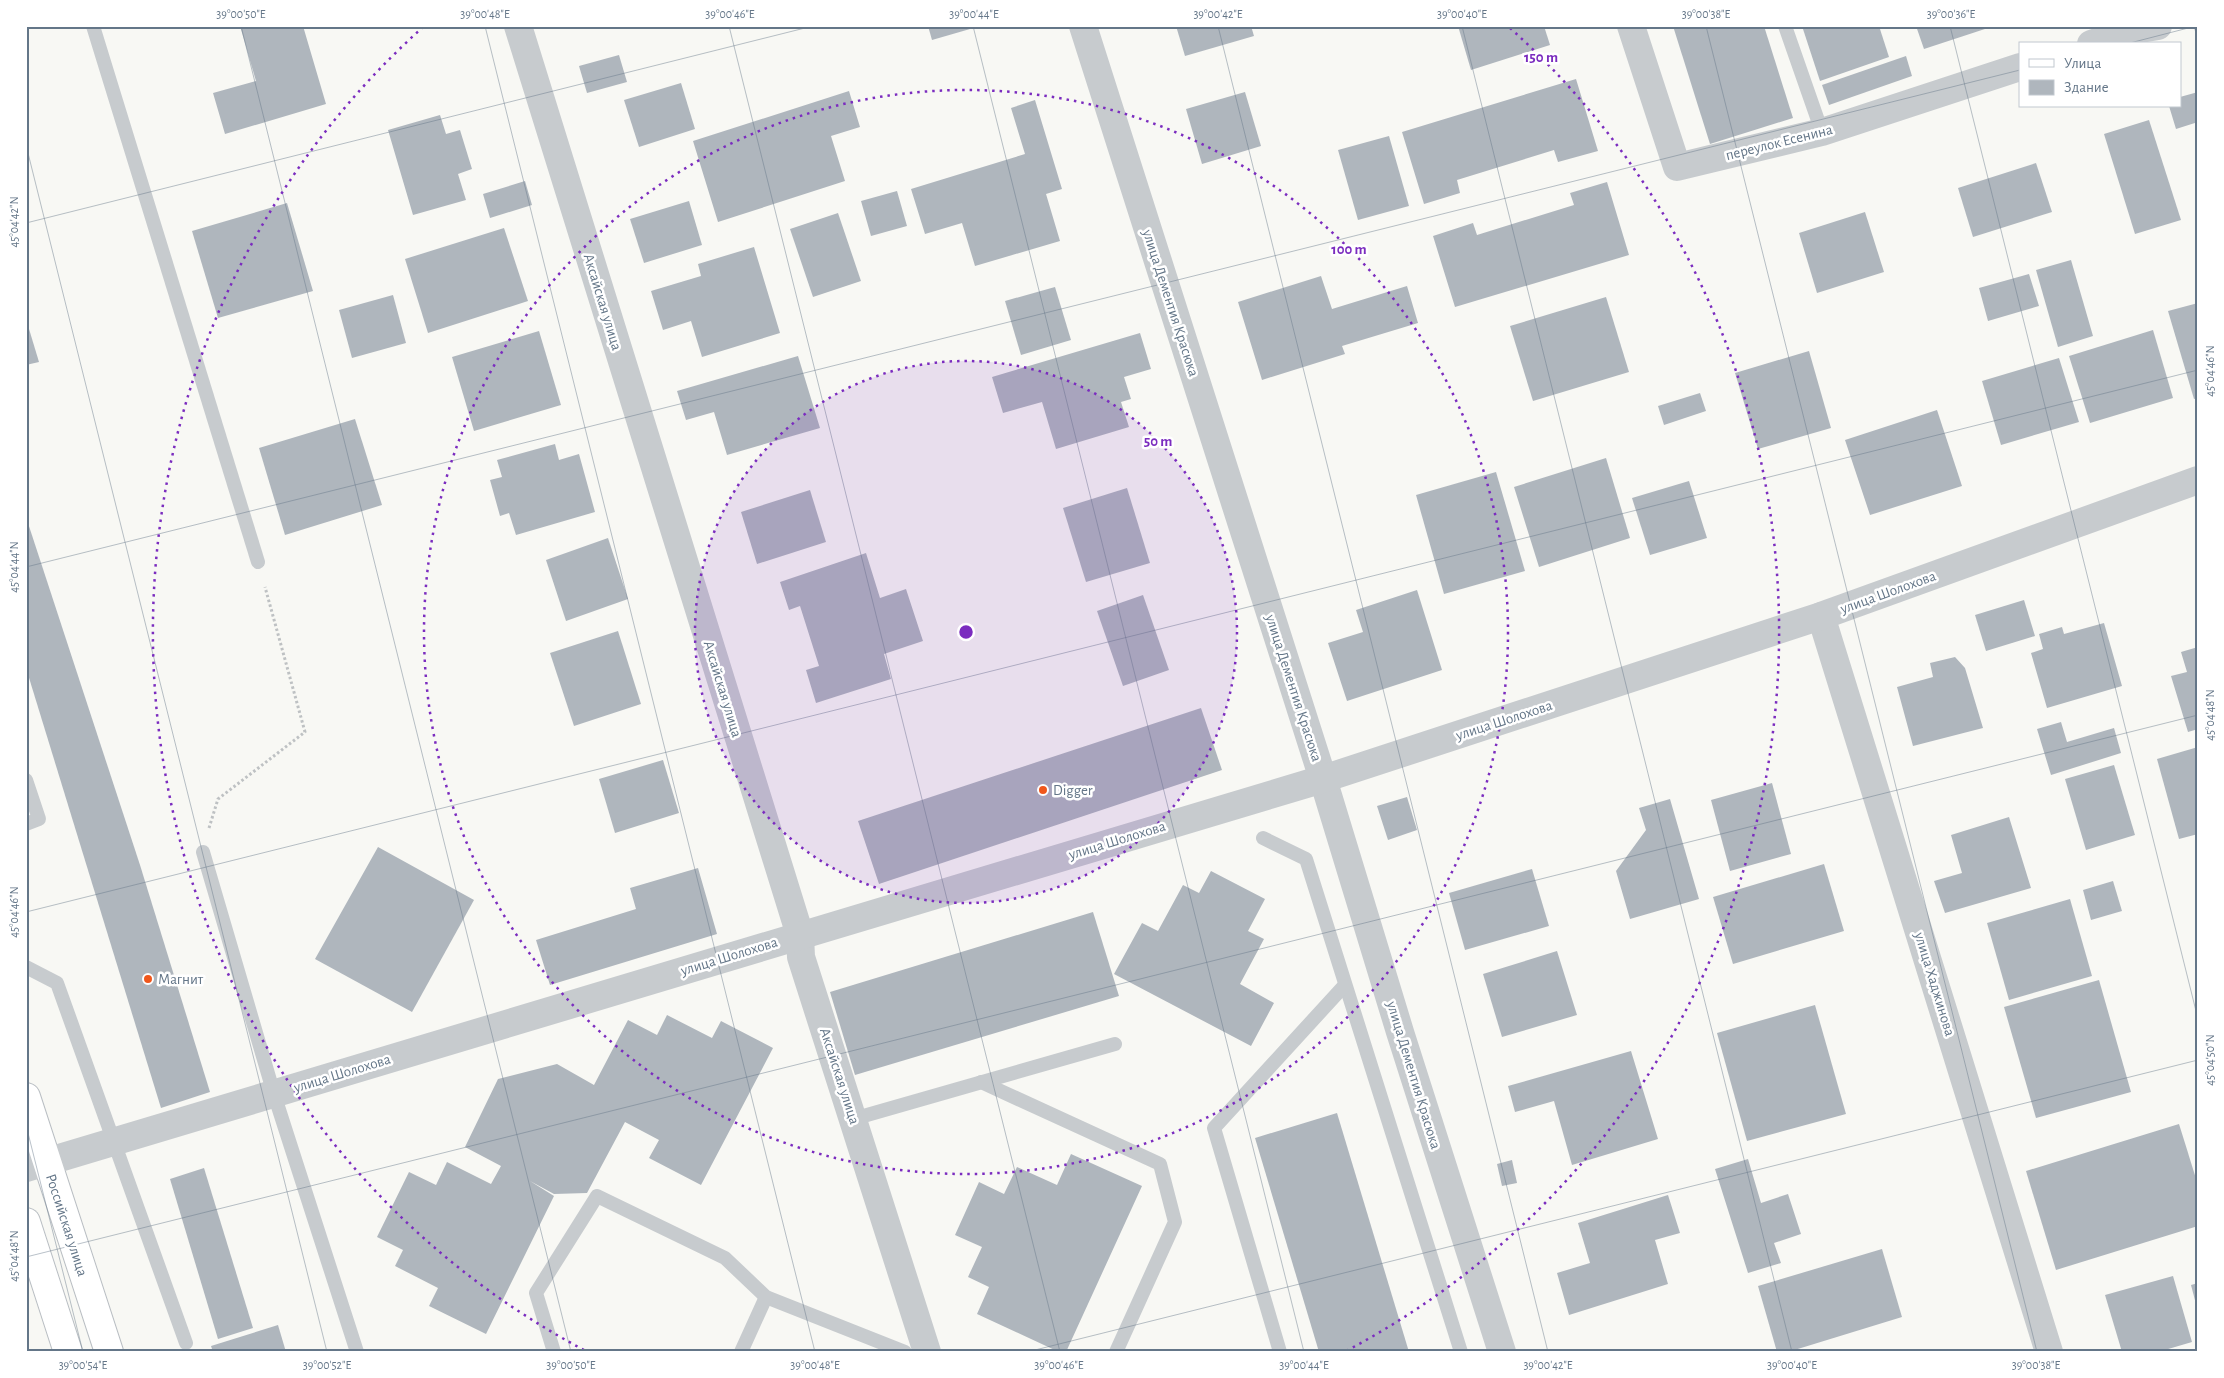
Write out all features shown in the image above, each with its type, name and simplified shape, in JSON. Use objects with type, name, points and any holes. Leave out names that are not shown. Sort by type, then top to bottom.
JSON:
[{"type":"main road","name":"Российская улица","points":[[26,1097],[37,1165],[108,1352]]},
{"type":"main road","points":[[26,1222],[68,1352]]},
{"type":"street","name":"Аксайская улица","points":[[518,26],[800,935],[802,956],[928,1352]]},
{"type":"street","name":"улица Дементия Красюка","points":[[1083,26],[1323,779],[1400,1032],[1502,1352]]},
{"type":"street","name":"переулок Есенина","points":[[1631,26],[1677,167],[1822,132],[2019,67]]},
{"type":"street","points":[[2097,42],[2129,31],[2158,26]]},
{"type":"street","name":"улица Шолохова","points":[[37,1165],[1323,779],[1821,616],[2198,480]]},
{"type":"street","name":"улица Хаджинова","points":[[1821,616],[2049,1352]]},
{"type":"lane","points":[[93,26],[258,562]]},
{"type":"lane","points":[[1785,26],[1822,132]]},
{"type":"lane","points":[[26,780],[39,819],[26,824]]},
{"type":"lane","points":[[1263,838],[1306,859],[1344,986],[1461,1352]]},
{"type":"lane","points":[[202,852],[274,1094],[357,1352]]},
{"type":"lane","points":[[26,967],[57,983],[186,1342]]},
{"type":"lane","points":[[1280,1352],[1214,1128],[1344,986]]},
{"type":"lane","points":[[854,1119],[1115,1044]]},
{"type":"lane","points":[[981,1082],[1160,1164],[1175,1222],[1116,1352]]},
{"type":"lane","points":[[554,1352],[536,1293],[597,1196],[725,1258],[766,1297],[905,1352]]},
{"type":"lane","points":[[741,1352],[766,1297]]},
{"type":"path","points":[[202,852],[218,799],[305,732],[258,562]]},
{"type":"building","points":[[240,26],[303,26],[326,104],[225,134],[213,93],[256,81]]},
{"type":"building","points":[[928,26],[977,26],[977,27],[932,40]]},
{"type":"building","points":[[1176,26],[1251,26],[1254,36],[1185,56]]},
{"type":"building","points":[[1458,26],[1544,26],[1550,45],[1471,70]]},
{"type":"building","points":[[1673,26],[1764,26],[1793,118],[1710,144]]},
{"type":"building","points":[[1802,26],[1879,26],[1889,57],[1820,81]]},
{"type":"building","points":[[1916,26],[1991,26],[1991,27],[1924,49]]},
{"type":"building","points":[[619,55],[627,82],[587,93],[579,66]]},
{"type":"building","points":[[1906,56],[1912,76],[1829,105],[1822,85]]},
{"type":"building","points":[[1576,79],[1598,151],[1558,162],[1554,150],[1457,180],[1460,193],[1424,204],[1402,132]]},
{"type":"building","points":[[681,83],[695,129],[639,147],[624,100]]},
{"type":"building","points":[[849,91],[860,127],[831,136],[845,181],[718,222],[693,141]]},
{"type":"building","points":[[1245,92],[1261,146],[1202,164],[1186,109]]},
{"type":"building","points":[[2198,92],[2198,122],[2176,129],[2170,108],[2182,108],[2182,96]]},
{"type":"building","points":[[1035,100],[1062,189],[1046,194],[1060,241],[975,266],[962,223],[925,234],[911,189],[1025,154],[1011,108]]},
{"type":"building","points":[[440,115],[446,134],[460,130],[472,169],[458,174],[466,200],[413,215],[388,130]]},
{"type":"building","points":[[2149,120],[2181,220],[2135,234],[2104,134]]},
{"type":"building","points":[[1389,136],[1409,206],[1358,220],[1338,150]]},
{"type":"building","points":[[2036,163],[2052,212],[1973,237],[1958,188]]},
{"type":"building","points":[[525,181],[532,205],[490,218],[483,194]]},
{"type":"building","points":[[1607,182],[1629,255],[1455,307],[1433,236],[1473,223],[1477,235],[1574,205],[1570,193]]},
{"type":"building","points":[[897,191],[907,226],[871,236],[861,201]]},
{"type":"building","points":[[689,201],[702,245],[644,263],[630,219]]},
{"type":"building","points":[[287,203],[313,291],[218,318],[192,231]]},
{"type":"building","points":[[1865,212],[1884,272],[1817,293],[1799,233]]},
{"type":"building","points":[[838,213],[861,281],[813,297],[790,229]]},
{"type":"building","points":[[504,228],[528,301],[428,333],[405,259]]},
{"type":"building","points":[[754,247],[780,333],[702,357],[691,321],[663,330],[651,291],[701,276],[698,264]]},
{"type":"building","points":[[2071,260],[2093,336],[2058,347],[2036,270]]},
{"type":"building","points":[[2029,274],[2039,306],[1988,321],[1979,288]]},
{"type":"building","points":[[1321,276],[1332,309],[1407,286],[1418,323],[1342,346],[1345,354],[1262,380],[1238,302]]},
{"type":"building","points":[[1055,287],[1071,340],[1021,355],[1005,301]]},
{"type":"building","points":[[393,295],[406,343],[352,358],[339,310]]},
{"type":"building","points":[[1606,297],[1629,372],[1533,401],[1510,326]]},
{"type":"building","points":[[2198,303],[2198,398],[2194,399],[2168,311]]},
{"type":"building","points":[[26,319],[39,362],[26,365]]},
{"type":"building","points":[[2153,330],[2173,398],[2090,423],[2069,356]]},
{"type":"building","points":[[539,331],[561,405],[474,431],[452,357]]},
{"type":"building","points":[[1140,333],[1151,369],[1124,377],[1131,399],[1121,402],[1129,427],[1056,449],[1042,402],[1003,413],[992,377]]},
{"type":"building","points":[[1809,351],[1831,428],[1758,449],[1735,373]]},
{"type":"building","points":[[798,356],[820,428],[727,455],[714,412],[686,420],[677,391]]},
{"type":"building","points":[[2059,358],[2079,422],[2001,445],[1982,381]]},
{"type":"building","points":[[1700,393],[1706,411],[1664,425],[1658,406]]},
{"type":"building","points":[[1937,410],[1962,486],[1870,515],[1845,440]]},
{"type":"building","points":[[355,419],[382,505],[285,535],[259,448]]},
{"type":"building","points":[[555,444],[559,460],[579,454],[595,512],[516,535],[509,513],[500,516],[490,480],[502,477],[497,460]]},
{"type":"building","points":[[1606,458],[1630,538],[1539,567],[1514,487]]},
{"type":"building","points":[[1496,472],[1525,571],[1444,594],[1416,495]]},
{"type":"building","points":[[1689,481],[1707,538],[1650,555],[1632,498]]},
{"type":"building","points":[[1127,488],[1150,563],[1086,582],[1063,508]]},
{"type":"building","points":[[810,490],[826,542],[757,564],[741,512]]},
{"type":"building","points":[[26,517],[140,865],[210,1092],[161,1108],[26,668]]},
{"type":"building","points":[[608,538],[628,599],[566,621],[546,560]]},
{"type":"building","points":[[866,553],[880,598],[906,589],[923,641],[884,654],[891,679],[816,703],[806,670],[819,666],[800,606],[789,610],[780,582]]},
{"type":"building","points":[[1417,590],[1442,670],[1347,701],[1328,643],[1363,632],[1356,610]]},
{"type":"building","points":[[1143,595],[1169,670],[1123,686],[1097,611]]},
{"type":"building","points":[[2024,600],[2035,636],[1986,651],[1975,615]]},
{"type":"building","points":[[2104,623],[2122,686],[2047,708],[2031,653],[2043,649],[2039,634],[2062,627],[2064,634]]},
{"type":"building","points":[[618,631],[641,704],[574,726],[550,653]]},
{"type":"building","points":[[2198,647],[2198,729],[2188,732],[2171,676],[2187,672],[2181,652]]},
{"type":"building","points":[[1955,657],[1965,668],[1983,728],[1913,746],[1897,687],[1933,677],[1930,663]]},
{"type":"building","points":[[1201,708],[1222,770],[879,884],[858,821]]},
{"type":"building","points":[[2061,722],[2067,742],[2114,728],[2121,753],[2051,775],[2037,729]]},
{"type":"building","points":[[2198,747],[2198,834],[2179,839],[2157,759]]},
{"type":"building","points":[[663,760],[679,813],[615,833],[599,779]]},
{"type":"building","points":[[2114,765],[2135,835],[2086,850],[2065,779]]},
{"type":"building","points":[[1772,783],[1791,854],[1730,871],[1711,800]]},
{"type":"building","points":[[1407,797],[1417,830],[1388,840],[1377,806]]},
{"type":"building","points":[[1670,799],[1699,899],[1630,919],[1616,871],[1646,830],[1639,808]]},
{"type":"building","points":[[2009,817],[2031,888],[1945,913],[1934,881],[1962,873],[1951,835]]},
{"type":"building","points":[[378,847],[474,900],[412,1012],[315,959]]},
{"type":"building","points":[[1824,864],[1844,931],[1733,964],[1713,897]]},
{"type":"building","points":[[698,868],[717,934],[550,985],[536,940],[636,909],[630,888]]},
{"type":"building","points":[[1532,869],[1549,926],[1465,950],[1449,893]]},
{"type":"building","points":[[1211,871],[1265,899],[1248,931],[1264,939],[1240,984],[1274,1003],[1251,1046],[1114,974],[1142,923],[1158,931],[1183,885],[1199,893]]},
{"type":"building","points":[[2113,881],[2122,911],[2091,920],[2083,890]]},
{"type":"building","points":[[2070,899],[2092,976],[2009,1000],[1987,923]]},
{"type":"building","points":[[1093,912],[1119,996],[855,1075],[830,992]]},
{"type":"building","points":[[1557,951],[1577,1015],[1502,1037],[1483,974]]},
{"type":"building","points":[[2099,980],[2131,1092],[2036,1118],[2004,1007]]},
{"type":"building","points":[[1815,1005],[1846,1114],[1747,1141],[1717,1033]]},
{"type":"building","points":[[667,1015],[712,1038],[721,1021],[773,1048],[701,1185],[649,1158],[659,1140],[625,1122],[587,1193],[554,1194],[530,1181],[554,1196],[486,1334],[429,1306],[438,1288],[395,1266],[403,1250],[377,1237],[409,1172],[436,1185],[447,1162],[491,1184],[501,1166],[465,1147],[498,1079],[557,1064],[594,1085],[628,1020],[657,1035]]},
{"type":"building","points":[[1631,1051],[1658,1139],[1572,1165],[1554,1101],[1515,1112],[1508,1086]]},
{"type":"building","points":[[1337,1113],[1409,1352],[1319,1352],[1255,1138]]},
{"type":"building","points":[[2179,1124],[2198,1185],[2198,1226],[2056,1270],[2026,1171]]},
{"type":"building","points":[[1071,1154],[1142,1186],[1066,1352],[1059,1352],[977,1314],[989,1287],[968,1277],[982,1247],[955,1235],[979,1182],[1004,1194],[1017,1167],[1057,1185]]},
{"type":"building","points":[[1748,1159],[1761,1203],[1788,1194],[1801,1234],[1774,1243],[1781,1263],[1748,1273],[1715,1169]]},
{"type":"building","points":[[1512,1160],[1517,1183],[1502,1186],[1497,1164]]},
{"type":"building","points":[[204,1168],[253,1328],[218,1339],[170,1179]]},
{"type":"building","points":[[1668,1195],[1680,1233],[1655,1240],[1668,1284],[1569,1315],[1557,1273],[1590,1263],[1578,1223]]},
{"type":"building","points":[[1882,1249],[1902,1317],[1788,1352],[1777,1352],[1758,1286]]},
{"type":"building","points":[[2173,1276],[2192,1342],[2158,1352],[2122,1352],[2105,1295]]},
{"type":"building","points":[[2198,1283],[2198,1308],[2197,1308],[2191,1285]]},
{"type":"building","points":[[278,1325],[286,1352],[213,1352],[211,1346]]},
{"type":"place","name":"Digger","points":[[1043,790]]},
{"type":"place","name":"Магнит","points":[[148,979]]}]
